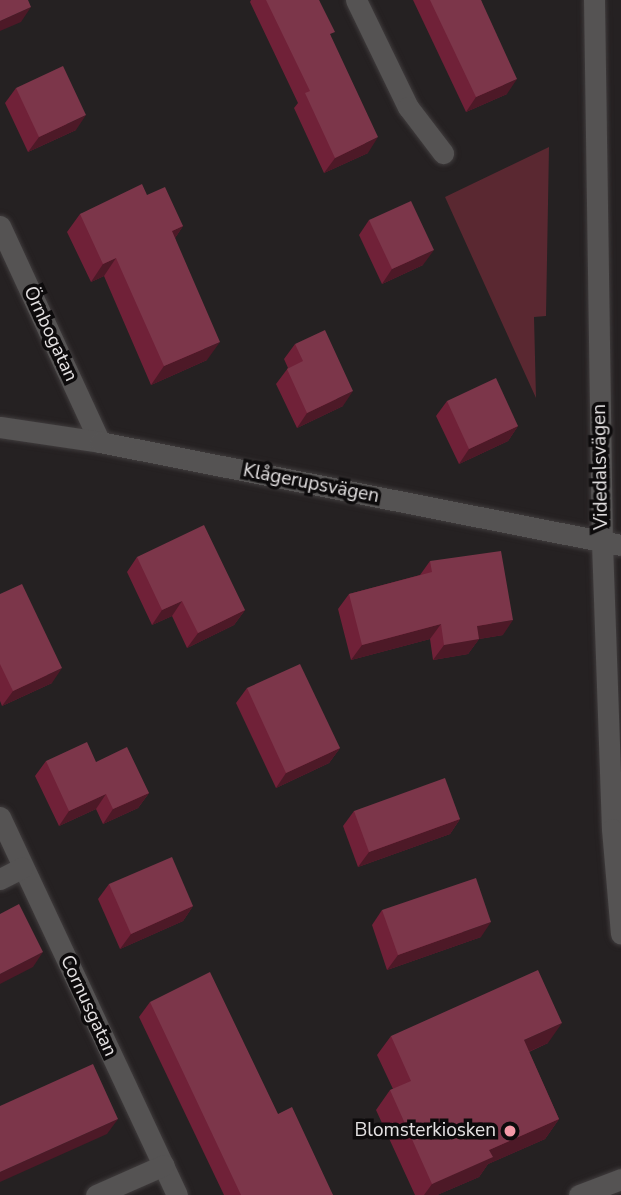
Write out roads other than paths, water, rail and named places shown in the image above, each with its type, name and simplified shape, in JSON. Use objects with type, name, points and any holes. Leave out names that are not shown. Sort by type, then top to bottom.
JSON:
[{"type":"street","points":[[356,0],[408,107],[443,153]]},
{"type":"street","name":"Videdalsvägen","points":[[594,0],[611,544],[612,829],[621,934]]},
{"type":"street","name":"Örnbogatan","points":[[0,226],[100,442]]},
{"type":"street","name":"Klågerupsvägen","points":[[0,427],[100,442],[611,544]]},
{"type":"street","name":"Cornusgatan","points":[[0,817],[177,1195]]},
{"type":"street","points":[[0,879],[22,868]]},
{"type":"street","points":[[96,1195],[164,1165]]},
{"type":"street","points":[[579,1195],[621,1179]]},
{"type":"place","name":"Blomsterkiosken","points":[[510,1131]]}]
